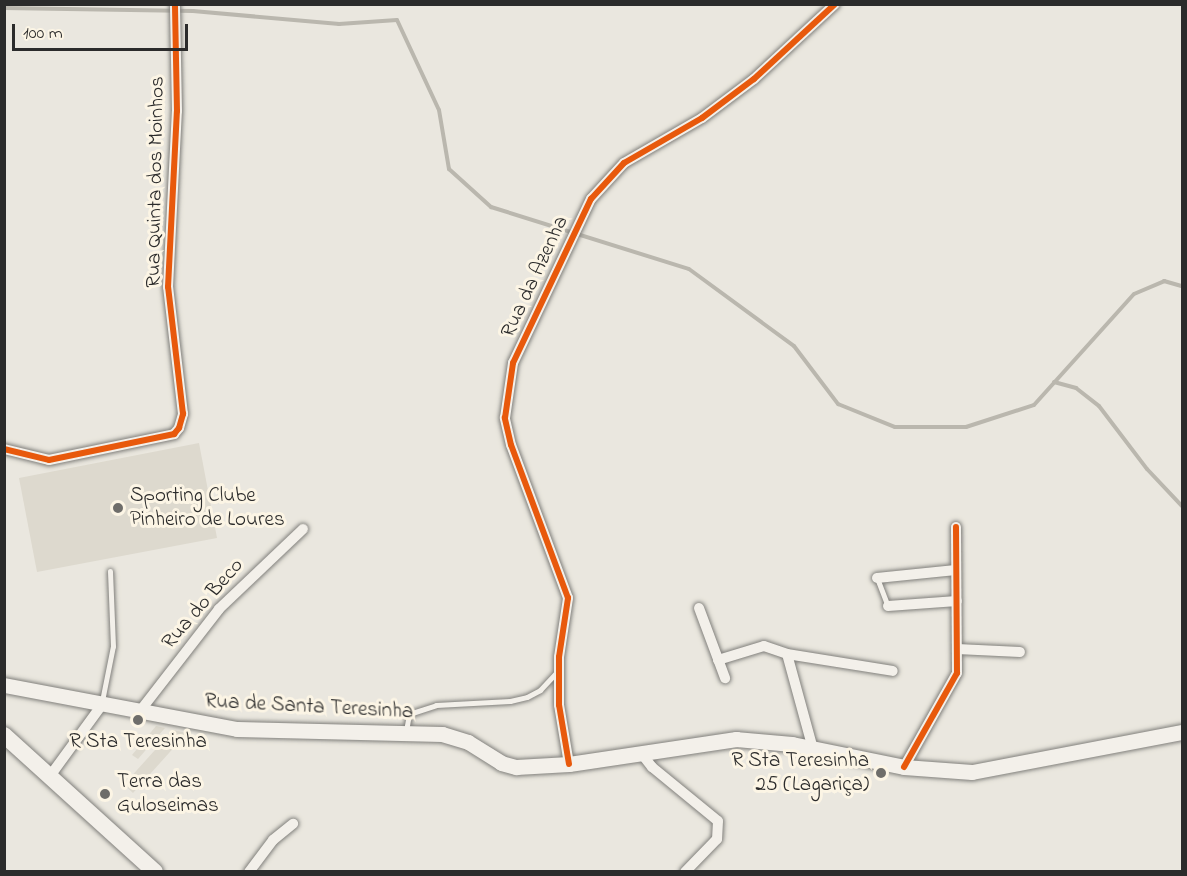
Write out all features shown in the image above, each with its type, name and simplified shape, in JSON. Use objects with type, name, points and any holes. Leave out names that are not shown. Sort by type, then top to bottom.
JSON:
[{"type":"main road","name":"Rua de Santa Teresinha","points":[[4,685],[101,706],[237,729],[405,733],[456,737],[501,763],[524,767],[569,764]]},
{"type":"main road","points":[[569,764],[736,739],[813,749],[904,767],[972,772],[1182,732]]},
{"type":"main road","points":[[4,735],[155,872]]},
{"type":"street","name":"Rua Quinta dos Moinhos","points":[[4,449],[49,460],[174,434],[179,428],[183,414],[168,287],[177,111],[174,4]]},
{"type":"street","name":"Rua da Azenha","points":[[569,764],[559,705],[559,669],[568,598],[511,445],[505,418],[513,363],[591,199],[624,163],[702,118],[799,42],[835,4]]},
{"type":"street","points":[[904,767],[957,673],[956,527]]},
{"type":"street","name":"Rua do Beco","points":[[140,711],[219,609],[303,529]]},
{"type":"street","points":[[877,578],[956,570]]},
{"type":"street","points":[[888,606],[957,601]]},
{"type":"street","points":[[699,608],[725,678]]},
{"type":"street","points":[[718,660],[764,646],[787,654],[892,671]]},
{"type":"street","points":[[957,649],[1020,652]]},
{"type":"street","points":[[787,654],[813,749]]},
{"type":"street","points":[[50,776],[101,706]]},
{"type":"street","points":[[641,753],[652,767],[718,821],[717,839],[686,872]]},
{"type":"street","points":[[249,872],[273,840],[293,824]]},
{"type":"lane","points":[[101,706],[113,646],[110,571]]},
{"type":"lane","points":[[877,578],[888,606]]},
{"type":"lane","points":[[405,733],[409,714],[436,705],[510,702],[527,697],[540,690],[559,669]]},
{"type":"shaded area","name":"Sporting Clube Pinheiro de Loures","points":[[199,443],[217,538],[37,572],[19,478]]},
{"type":"shaded area","points":[[156,726],[165,728],[138,759],[132,755]]},
{"type":"shaded area","points":[[173,730],[187,733],[133,793],[120,781],[123,776],[128,780]]},
{"type":"waterway","points":[[4,8],[193,11],[339,24],[397,20],[439,110],[449,169],[491,207],[689,269],[794,346],[838,404],[895,427],[966,427],[1034,405],[1134,294],[1164,281],[1182,286]]},
{"type":"waterway","points":[[1054,382],[1076,388],[1099,406],[1147,469],[1182,506]]},
{"type":"cycle path","points":[[4,449],[49,460],[174,434],[179,428],[183,414],[168,287],[177,111],[175,4]]},
{"type":"cycle path","points":[[569,764],[559,705],[559,657],[568,598],[511,445],[505,418],[513,363],[591,199],[624,163],[702,118],[754,79],[835,4]]},
{"type":"cycle path","points":[[904,767],[957,673],[956,527]]},
{"type":"place","name":"Sporting Clube Pinheiro de Loures","points":[[118,508]]},
{"type":"place","name":"R Sta Teresinha","points":[[138,720]]},
{"type":"place","name":"R Sta Teresinha 25 (Lagariça)","points":[[881,773]]},
{"type":"place","name":"Terra das Guloseimas","points":[[105,794]]}]
